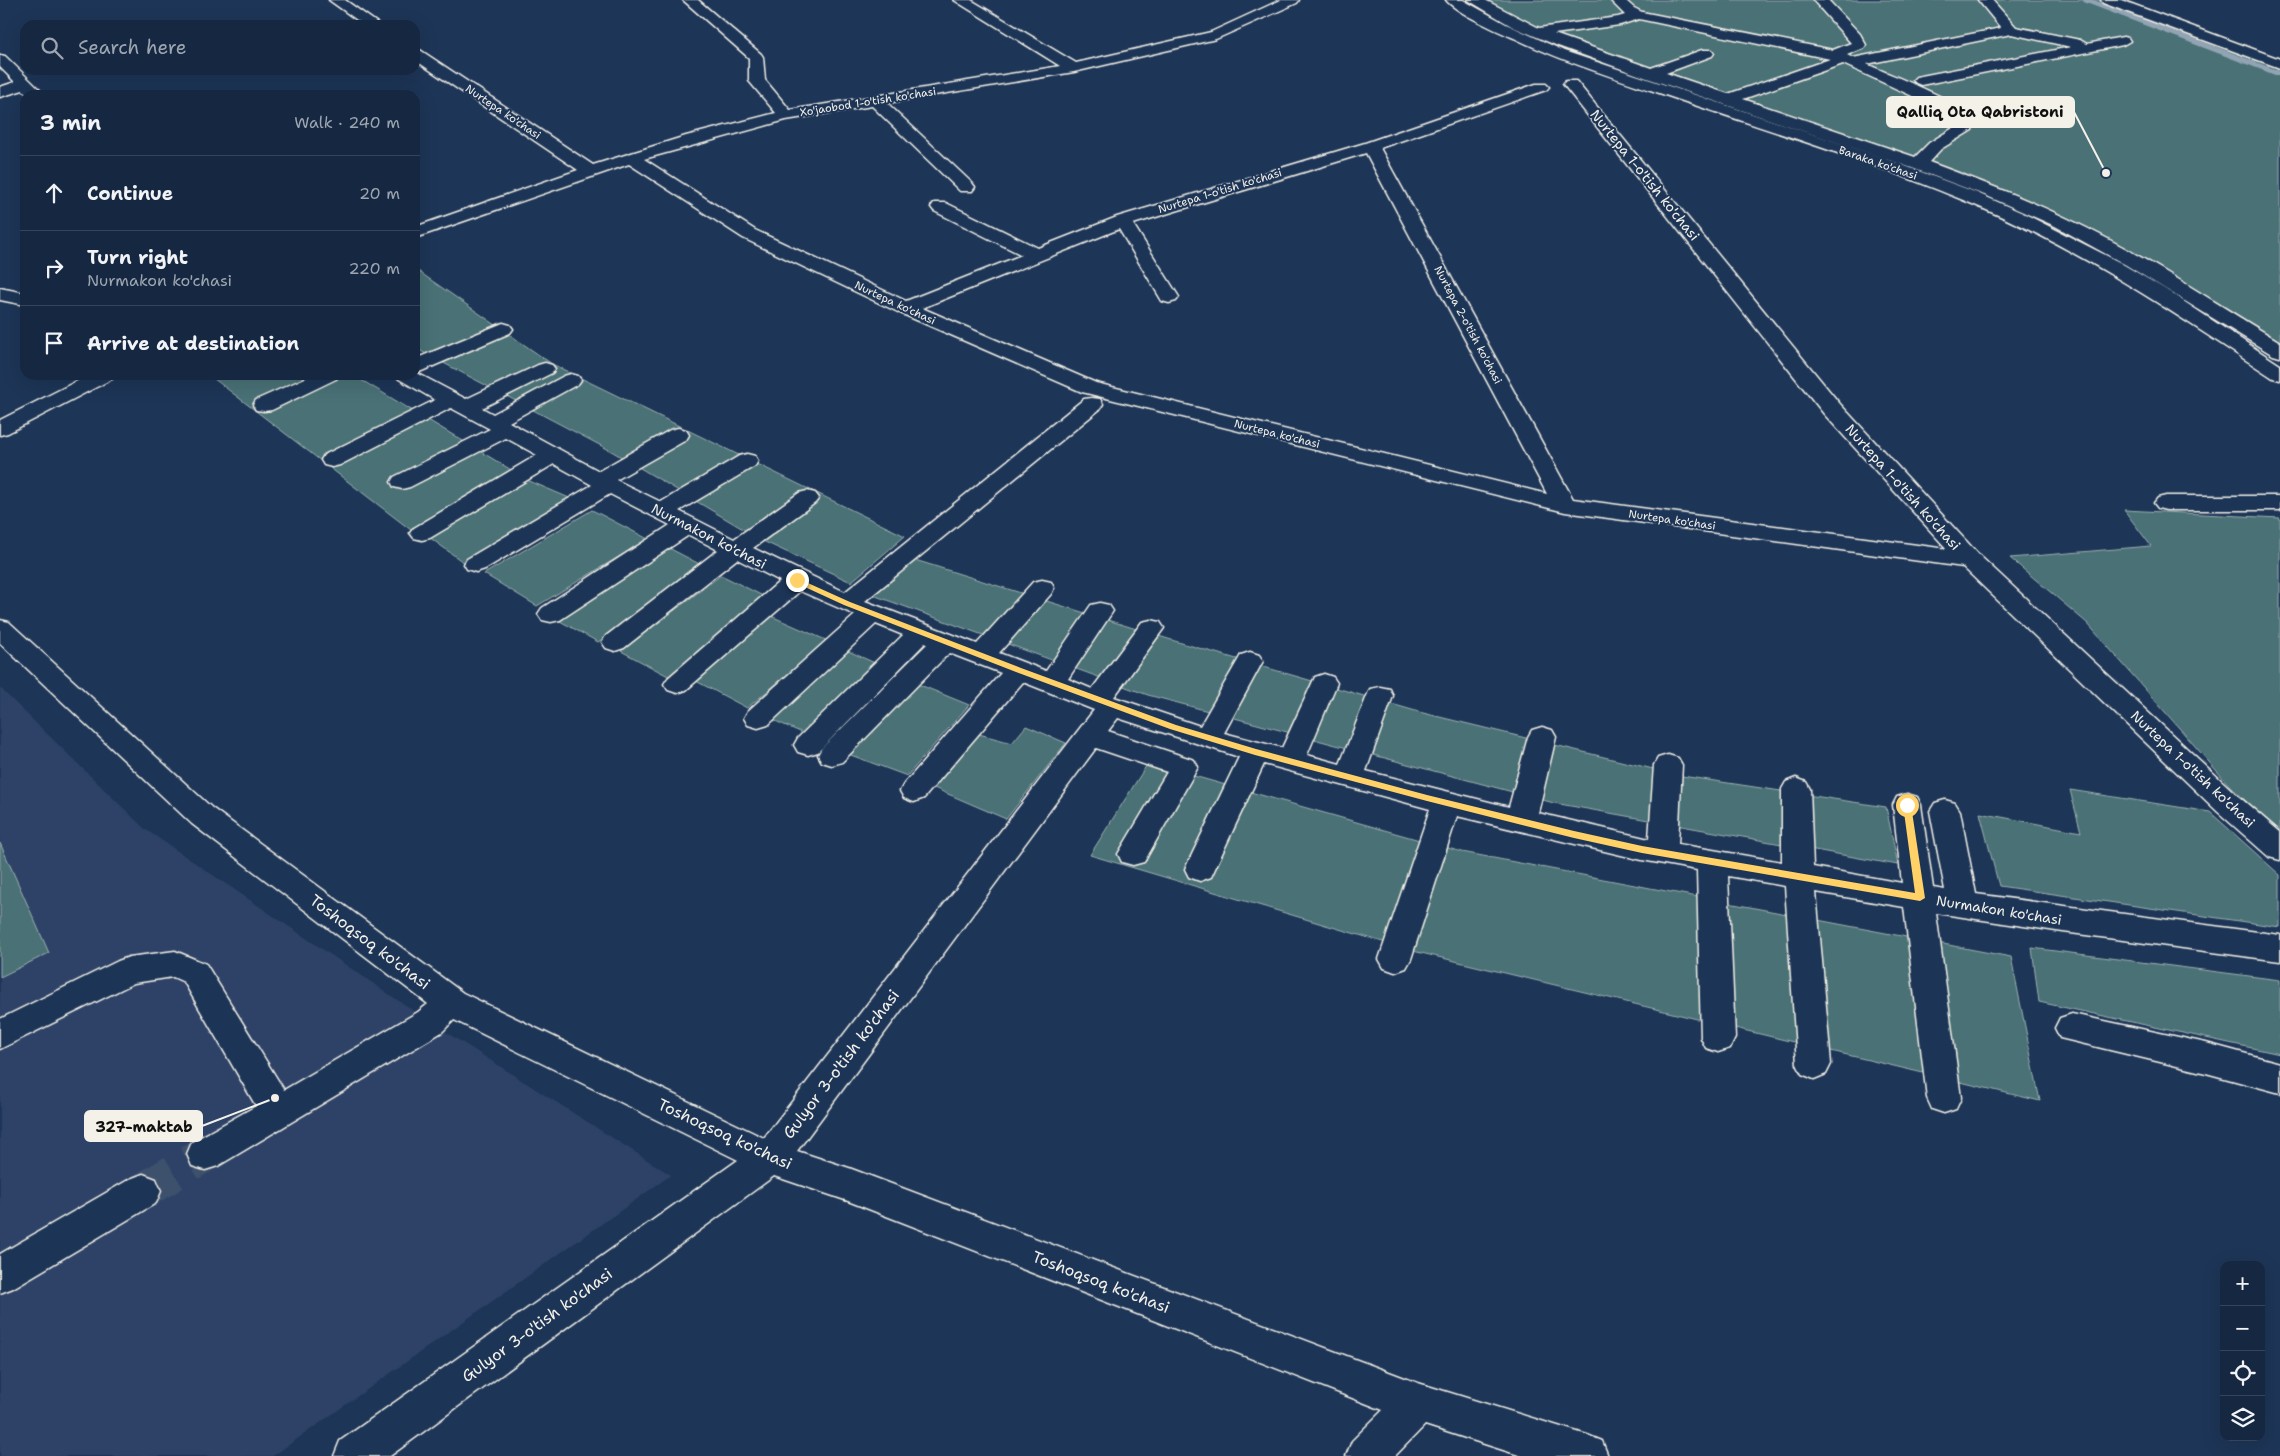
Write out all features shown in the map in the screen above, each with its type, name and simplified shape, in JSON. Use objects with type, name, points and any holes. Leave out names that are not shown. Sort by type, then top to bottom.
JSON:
[{"type":"street","points":[[336,0],[366,20]]},
{"type":"street","name":"Xo'jaobod 1-o'tish ko'chasi","points":[[690,0],[756,57],[757,82],[786,115],[1074,68],[1216,36],[1292,0]]},
{"type":"street","points":[[961,0],[1074,68]]},
{"type":"street","name":"Baraka ko'chasi","points":[[1453,0],[1501,27],[1559,54],[1872,160],[1969,196],[2018,218],[2104,262],[2158,293],[2280,374]]},
{"type":"street","points":[[1476,0],[1536,32],[1649,74],[1918,164],[1993,192],[2061,222],[2133,261],[2280,351]]},
{"type":"street","points":[[1617,0],[1629,11],[1638,15],[1844,59],[1942,104],[1966,120],[1966,126],[1935,146],[1918,164]]},
{"type":"street","points":[[1820,0],[1856,37],[1859,45],[1844,59]]},
{"type":"street","points":[[1985,0],[2011,30]]},
{"type":"street","points":[[2108,0],[2280,64]]},
{"type":"street","points":[[2137,1],[2280,53]]},
{"type":"street","points":[[1536,32],[1620,21],[1638,15]]},
{"type":"street","points":[[1726,100],[1844,59],[2011,30],[2094,47]]},
{"type":"street","points":[[1921,80],[2123,41]]},
{"type":"street","points":[[1649,74],[1707,53]]},
{"type":"street","name":"Nurtepa ko'chasi","points":[[420,56],[591,171]]},
{"type":"street","points":[[0,59],[32,90]]},
{"type":"street","name":"Nurtepa 1-o'tish ko'chasi","points":[[1570,84],[1832,409],[1970,560],[2228,804],[2280,849]]},
{"type":"street","name":"Nurtepa 1-o'tish ko'chasi","points":[[904,308],[1123,221],[1371,146],[1541,88]]},
{"type":"street","points":[[0,92],[20,91]]},
{"type":"street","points":[[876,101],[966,187]]},
{"type":"street","points":[[420,231],[591,171],[720,131],[786,115]]},
{"type":"street","name":"Nurtepa 2-o'tish ko'chasi","points":[[1371,146],[1565,505]]},
{"type":"street","name":"Nurtepa ko'chasi","points":[[632,159],[749,234],[904,308],[1089,388],[1565,505],[1970,560]]},
{"type":"street","points":[[940,207],[1037,255]]},
{"type":"street","points":[[1123,221],[1169,297]]},
{"type":"street","points":[[0,294],[20,298]]},
{"type":"street","points":[[420,365],[503,329]]},
{"type":"street","points":[[332,460],[458,404],[545,369]]},
{"type":"street","points":[[0,428],[95,380]]},
{"type":"street","points":[[264,405],[318,380]]},
{"type":"street","name":"Nurmakon ko'chasi","points":[[415,380],[604,483],[797,580],[847,603],[1105,703],[1207,738],[1447,803],[1574,835],[1800,878],[1920,898],[2064,920],[2280,948]]},
{"type":"street","points":[[402,482],[498,426],[571,380]]},
{"type":"street","points":[[847,603],[1092,404]]},
{"type":"street","points":[[476,564],[678,435]]},
{"type":"street","points":[[422,533],[553,455]]},
{"type":"street","points":[[661,512],[748,461]]},
{"type":"street","points":[[615,642],[735,549],[807,498]]},
{"type":"street","points":[[2166,503],[2280,504]]},
{"type":"street","points":[[552,614],[687,525]]},
{"type":"street","points":[[677,684],[797,580]]},
{"type":"street","points":[[981,656],[1042,588]]},
{"type":"street","points":[[1052,683],[1100,611]]},
{"type":"street","points":[[758,718],[873,614]]},
{"type":"street","name":"Toshoqsoq ko'chasi","points":[[0,628],[202,816],[451,1003],[770,1158],[849,1185],[1418,1403],[1587,1456]]},
{"type":"street","name":"Gulyor 3-o'tish ko'chasi","points":[[355,1456],[770,1158],[1089,736],[1105,703],[1151,628]]},
{"type":"street","points":[[808,745],[933,637]]},
{"type":"street","points":[[832,755],[933,637]]},
{"type":"street","points":[[1207,738],[1250,661]]},
{"type":"street","points":[[914,791],[1019,670]]},
{"type":"street","points":[[1291,761],[1324,683]]},
{"type":"street","points":[[1349,777],[1380,696]]},
{"type":"street","points":[[1089,736],[1184,767],[1133,854]]},
{"type":"street","points":[[1522,822],[1524,805],[1542,737]]},
{"type":"street","points":[[1200,869],[1255,752]]},
{"type":"street","points":[[1663,852],[1668,765]]},
{"type":"street","points":[[1796,789],[1797,864],[1800,878],[1814,1064]]},
{"type":"street","points":[[1394,959],[1447,803]]},
{"type":"street","points":[[1907,805],[1944,1098]]},
{"type":"street","points":[[1945,811],[1963,904]]},
{"type":"street","points":[[1712,861],[1718,1038]]},
{"type":"street","points":[[0,1035],[129,970],[175,964],[195,973],[278,1111]]},
{"type":"street","points":[[205,1154],[430,1022],[451,1003]]},
{"type":"street","points":[[2072,1028],[2206,1058],[2280,1078]]},
{"type":"street","points":[[0,1275],[143,1191]]},
{"type":"street","points":[[1367,1456],[1418,1403]]},
{"type":"shaded area","points":[[0,688],[145,829],[430,1022],[671,1175],[273,1456],[0,1456]]},
{"type":"green space","points":[[1469,0],[2115,0],[2280,61],[2280,358],[2127,262],[1989,193],[1588,56]]},
{"type":"green space","points":[[420,272],[552,364],[905,536],[851,582],[765,542],[613,452],[420,351]]},
{"type":"green space","points":[[216,380],[361,380],[518,474],[411,530]]},
{"type":"green space","points":[[527,480],[574,500],[463,562],[429,537]]},
{"type":"green space","points":[[592,510],[648,539],[537,606],[484,574]]},
{"type":"green space","points":[[2124,510],[2280,518],[2280,834],[2230,786],[2087,623],[2010,558],[2151,546]]},
{"type":"green space","points":[[667,547],[705,567],[598,642],[558,620]]},
{"type":"green space","points":[[915,560],[1178,642],[1419,712],[1682,776],[1886,807],[1898,865],[1554,803],[1148,695],[873,595]]},
{"type":"green space","points":[[721,575],[767,598],[670,677],[621,651]]},
{"type":"green space","points":[[771,616],[828,641],[747,708],[694,680]]},
{"type":"green space","points":[[846,650],[877,664],[807,735],[773,720]]},
{"type":"green space","points":[[893,674],[969,705],[907,776],[824,745]]},
{"type":"green space","points":[[1026,726],[1066,743],[1006,819],[934,788],[979,734],[1012,743]]},
{"type":"green space","points":[[1148,763],[1462,852],[2011,957],[2040,1101],[1413,951],[1090,855]]},
{"type":"green space","points":[[2070,790],[2210,812],[2280,875],[2280,927],[1999,886],[1980,813],[2081,832]]},
{"type":"green space","points":[[0,843],[49,953],[0,977]]},
{"type":"green space","points":[[2032,948],[2280,980],[2280,1054],[2039,1002]]},
{"type":"waterway","points":[[2086,0],[2280,74]]},
{"type":"tunnel","points":[[143,1191],[205,1154]]},
{"type":"place","name":"Qalliq Ota Qabristoni","points":[[2106,173]]},
{"type":"place","name":"327-maktab","points":[[275,1098]]},
{"type":"route","points":[[797,580],[847,603],[1097,701],[1207,738],[1427,798],[1574,835],[1642,849],[1920,898],[1907,805]]}]
